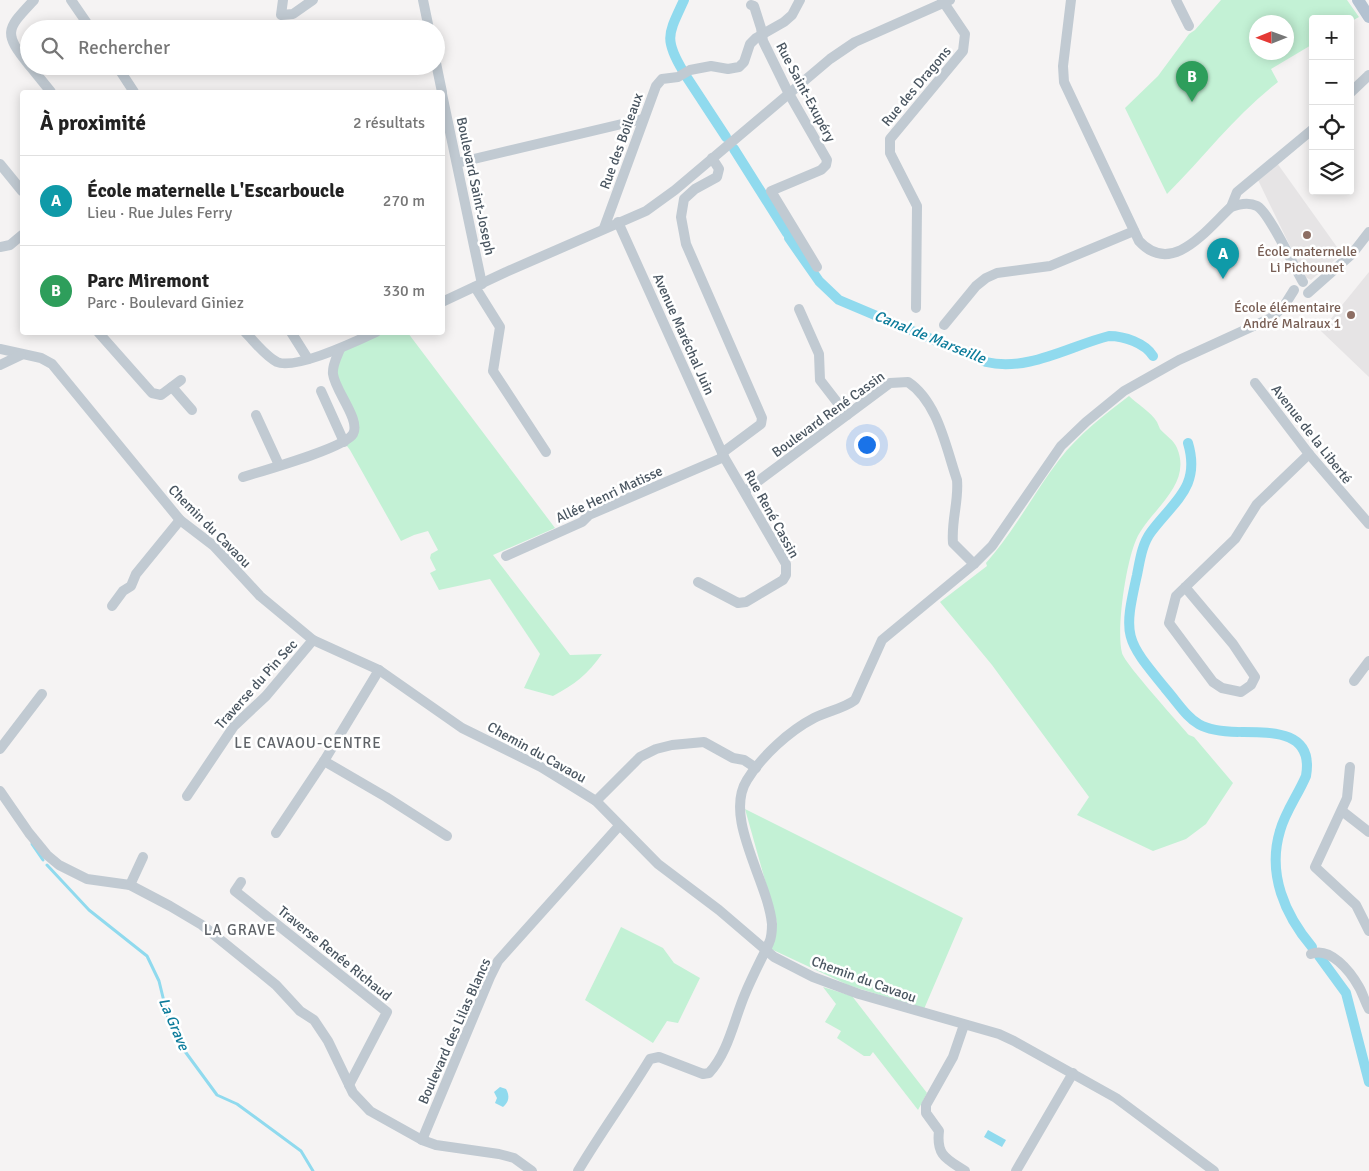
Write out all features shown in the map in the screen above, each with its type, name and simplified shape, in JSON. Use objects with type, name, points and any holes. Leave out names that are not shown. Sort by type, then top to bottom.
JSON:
[{"type":"main road","points":[[1358,0],[1369,17]]},
{"type":"street","points":[[20,53],[9,33],[11,26],[34,0]]},
{"type":"street","points":[[71,0],[85,20]]},
{"type":"street","points":[[283,0],[281,15],[293,14],[313,0]]},
{"type":"street","points":[[423,0],[427,20]]},
{"type":"street","points":[[762,35],[792,15],[800,0]]},
{"type":"street","points":[[1071,0],[1063,66],[1064,82],[1134,231],[1147,250],[1156,254],[1171,255],[1186,246],[1231,207],[1237,192],[1309,131]]},
{"type":"street","points":[[1176,0],[1189,26]]},
{"type":"street","points":[[445,301],[604,228],[646,211],[712,158],[788,92],[855,42],[945,1]]},
{"type":"street","name":"Rue des Dragons","points":[[916,308],[917,206],[888,146],[890,139],[963,51],[965,34],[945,1]]},
{"type":"street","name":"Rue Saint-Exupéry","points":[[751,5],[754,6],[762,35],[788,92],[826,160],[826,165],[821,170],[771,191],[817,267]]},
{"type":"street","name":"Rue des Boileaux","points":[[604,228],[656,86],[662,79],[678,77],[690,70],[711,66],[728,69],[739,67],[744,62],[750,44],[762,35]]},
{"type":"street","points":[[37,75],[49,90]]},
{"type":"street","points":[[123,75],[133,90]]},
{"type":"street","name":"Boulevard Saint-Joseph","points":[[438,75],[441,90]]},
{"type":"street","points":[[1354,89],[1369,75]]},
{"type":"street","name":"Boulevard Saint-Joseph","points":[[445,107],[457,163],[478,286],[500,328],[493,371],[546,452]]},
{"type":"street","points":[[457,163],[643,119]]},
{"type":"street","name":"Allée Henri Matisse","points":[[506,556],[582,522],[589,515],[723,455],[761,424],[762,418],[686,244],[682,207],[688,193],[717,177],[719,169],[712,158]]},
{"type":"street","points":[[0,164],[20,189]]},
{"type":"street","points":[[1231,207],[1248,204],[1262,209],[1293,266],[1302,288]]},
{"type":"street","name":"Avenue Maréchal Juin","points":[[618,222],[723,455]]},
{"type":"street","points":[[944,325],[976,286],[986,278],[997,273],[1050,266],[1134,231]]},
{"type":"street","points":[[578,1171],[612,1115],[624,1102],[650,1059],[659,1057],[703,1074],[709,1073],[726,1045],[772,930],[770,911],[739,816],[739,798],[756,768],[792,733],[813,718],[848,705],[855,700],[882,640],[974,564],[992,546],[1061,446],[1116,397],[1179,360],[1270,318],[1302,288],[1323,279],[1352,254],[1369,232]]},
{"type":"street","points":[[0,248],[10,246],[20,237]]},
{"type":"street","points":[[799,309],[819,354],[820,380],[847,415]]},
{"type":"street","points":[[101,335],[152,393],[161,395],[181,380]]},
{"type":"street","points":[[248,335],[278,363],[292,363],[308,359],[340,349],[370,335]]},
{"type":"street","points":[[294,335],[308,359]]},
{"type":"street","name":"Chemin du Cavaou","points":[[0,349],[21,356],[41,358],[57,369],[180,520],[214,546],[260,596],[314,640],[379,670],[462,728],[542,767],[596,801],[618,826],[658,864],[719,910],[774,957],[813,977],[859,994],[1014,1041],[1116,1098],[1214,1171]]},
{"type":"street","points":[[243,477],[344,442],[353,434],[355,427],[353,417],[342,398],[333,373],[340,349]]},
{"type":"street","points":[[0,365],[21,356]]},
{"type":"street","name":"Boulevard René Cassin","points":[[745,491],[890,383],[908,382],[926,398],[958,480],[952,533],[953,543],[974,564]]},
{"type":"street","name":"Avenue de la Liberté","points":[[1255,383],[1309,454],[1367,519]]},
{"type":"street","points":[[172,387],[192,410]]},
{"type":"street","points":[[321,390],[344,442]]},
{"type":"street","points":[[256,415],[279,465]]},
{"type":"street","points":[[1185,587],[1232,644],[1254,677],[1251,685],[1241,692],[1222,688],[1208,676],[1171,629],[1169,623],[1176,596],[1185,587],[1235,539],[1257,504],[1309,454]]},
{"type":"street","name":"Rue René Cassin","points":[[698,582],[738,603],[746,602],[783,580],[786,575],[786,564],[723,455]]},
{"type":"street","points":[[112,606],[123,591],[131,586],[136,574],[180,520]]},
{"type":"street","name":"Traverse du Pin Sec","points":[[187,796],[234,726],[266,696],[314,640]]},
{"type":"street","points":[[1354,681],[1369,661]]},
{"type":"street","points":[[276,833],[324,761],[379,670]]},
{"type":"street","points":[[0,749],[42,694]]},
{"type":"street","points":[[596,801],[640,757],[656,749],[672,745],[704,742],[733,758],[744,760],[756,768]]},
{"type":"street","points":[[324,761],[447,836]]},
{"type":"street","points":[[1350,766],[1347,798],[1315,868],[1356,905],[1369,932]]},
{"type":"street","points":[[0,791],[34,839],[48,856],[59,865],[87,879],[130,884],[202,925],[276,985],[300,1010],[314,1020],[349,1085],[370,1110],[422,1140],[514,1158],[532,1171]]},
{"type":"street","points":[[1342,811],[1369,832]]},
{"type":"street","name":"Boulevard des Lilas Blancs","points":[[422,1140],[498,961],[618,826]]},
{"type":"street","points":[[130,884],[143,858]]},
{"type":"street","name":"Traverse Renée Richaud","points":[[242,882],[235,891],[387,1012],[349,1085]]},
{"type":"street","points":[[1315,952],[1325,952],[1340,963],[1360,987],[1369,1009]]},
{"type":"street","points":[[964,1025],[954,1057],[926,1105],[926,1113],[939,1131],[938,1143],[942,1155],[965,1171]]},
{"type":"street","points":[[1016,1171],[1073,1074]]},
{"type":"shaded area","name":"École maternelle Li Pichounet","points":[[1277,163],[1342,254],[1311,280],[1305,277],[1258,180]]},
{"type":"shaded area","name":"École élémentaire André Malraux 1","points":[[1369,272],[1369,377],[1321,331]]},
{"type":"green space","points":[[1221,0],[1347,0],[1359,17],[1354,20],[1354,15],[1309,15],[1309,46],[1294,55],[1294,15],[1249,15],[1249,60],[1286,60],[1271,69],[1278,82],[1234,121],[1167,194],[1125,108],[1158,76],[1189,34],[1195,30]]},
{"type":"green space","points":[[361,335],[410,335],[555,528],[493,555],[570,655],[602,654],[586,673],[561,692],[553,696],[524,688],[540,654],[490,579],[439,590],[430,573],[436,570],[430,558],[431,554],[438,550],[428,531],[401,541],[344,442],[353,434],[334,362],[340,349],[363,338]]},
{"type":"green space","points":[[1129,396],[1151,415],[1160,429],[1174,443],[1180,462],[1179,474],[1174,486],[1142,529],[1132,550],[1121,613],[1120,642],[1122,653],[1132,669],[1152,693],[1189,735],[1194,737],[1233,783],[1206,824],[1186,839],[1153,851],[1077,815],[1089,797],[992,665],[940,602],[987,566],[986,563],[1006,539],[1066,451],[1110,410]]},
{"type":"green space","points":[[745,809],[963,918],[924,1009],[848,985],[771,949],[777,923]]},
{"type":"green space","points":[[621,927],[663,948],[674,963],[700,978],[678,1023],[667,1021],[653,1043],[585,1000]]},
{"type":"green space","points":[[823,987],[852,996],[927,1093],[918,1110],[873,1052],[870,1056],[864,1056],[837,1038],[841,1031],[825,1022],[836,1004]]},
{"type":"water","points":[[500,1087],[506,1089],[508,1094],[508,1101],[503,1107],[495,1103],[497,1098],[494,1092]]},
{"type":"water","points":[[988,1130],[1006,1140],[1002,1147],[984,1137]]},
{"type":"waterway","name":"Canal de Marseille","points":[[683,71],[673,51],[670,36],[684,0]]},
{"type":"waterway","name":"Canal de Marseille","points":[[686,76],[726,137]]},
{"type":"waterway","name":"Canal de Marseille","points":[[734,149],[787,233]]},
{"type":"waterway","name":"Canal de Marseille","points":[[789,238],[819,281],[839,300],[986,362],[1017,364],[1033,361],[1109,336],[1134,341],[1145,347],[1153,356]]},
{"type":"waterway","name":"Canal de Marseille","points":[[1188,443],[1191,458],[1191,471],[1188,482],[1176,502],[1145,542],[1133,596],[1129,625],[1135,647],[1142,658],[1188,716],[1202,726],[1211,729],[1238,732]]},
{"type":"waterway","name":"Canal de Marseille","points":[[1241,732],[1277,734],[1288,737],[1297,742],[1304,750],[1307,761],[1306,776],[1282,824],[1276,863],[1277,878],[1287,908],[1302,935],[1312,947]]},
{"type":"waterway","name":"La Grave","points":[[32,844],[43,860]]},
{"type":"waterway","name":"La Grave","points":[[47,865],[89,910],[147,956],[159,981],[168,1018],[181,1046],[217,1095],[237,1104],[301,1151],[313,1171]]},
{"type":"waterway","name":"Canal de Marseille","points":[[1319,956],[1346,993],[1369,1082]]},
{"type":"place","name":"Parc Miremont","points":[[1192,102]]},
{"type":"place","name":"École maternelle Li Pichounet","points":[[1307,235]]},
{"type":"place","name":"École maternelle L'Escarboucle","points":[[1223,279]]},
{"type":"place","name":"École élémentaire André Malraux 1","points":[[1351,315]]},
{"type":"district","name":"LE CAVAOU-CENTRE","points":[[308,743]]},
{"type":"district","name":"LA GRAVE","points":[[240,930]]}]
